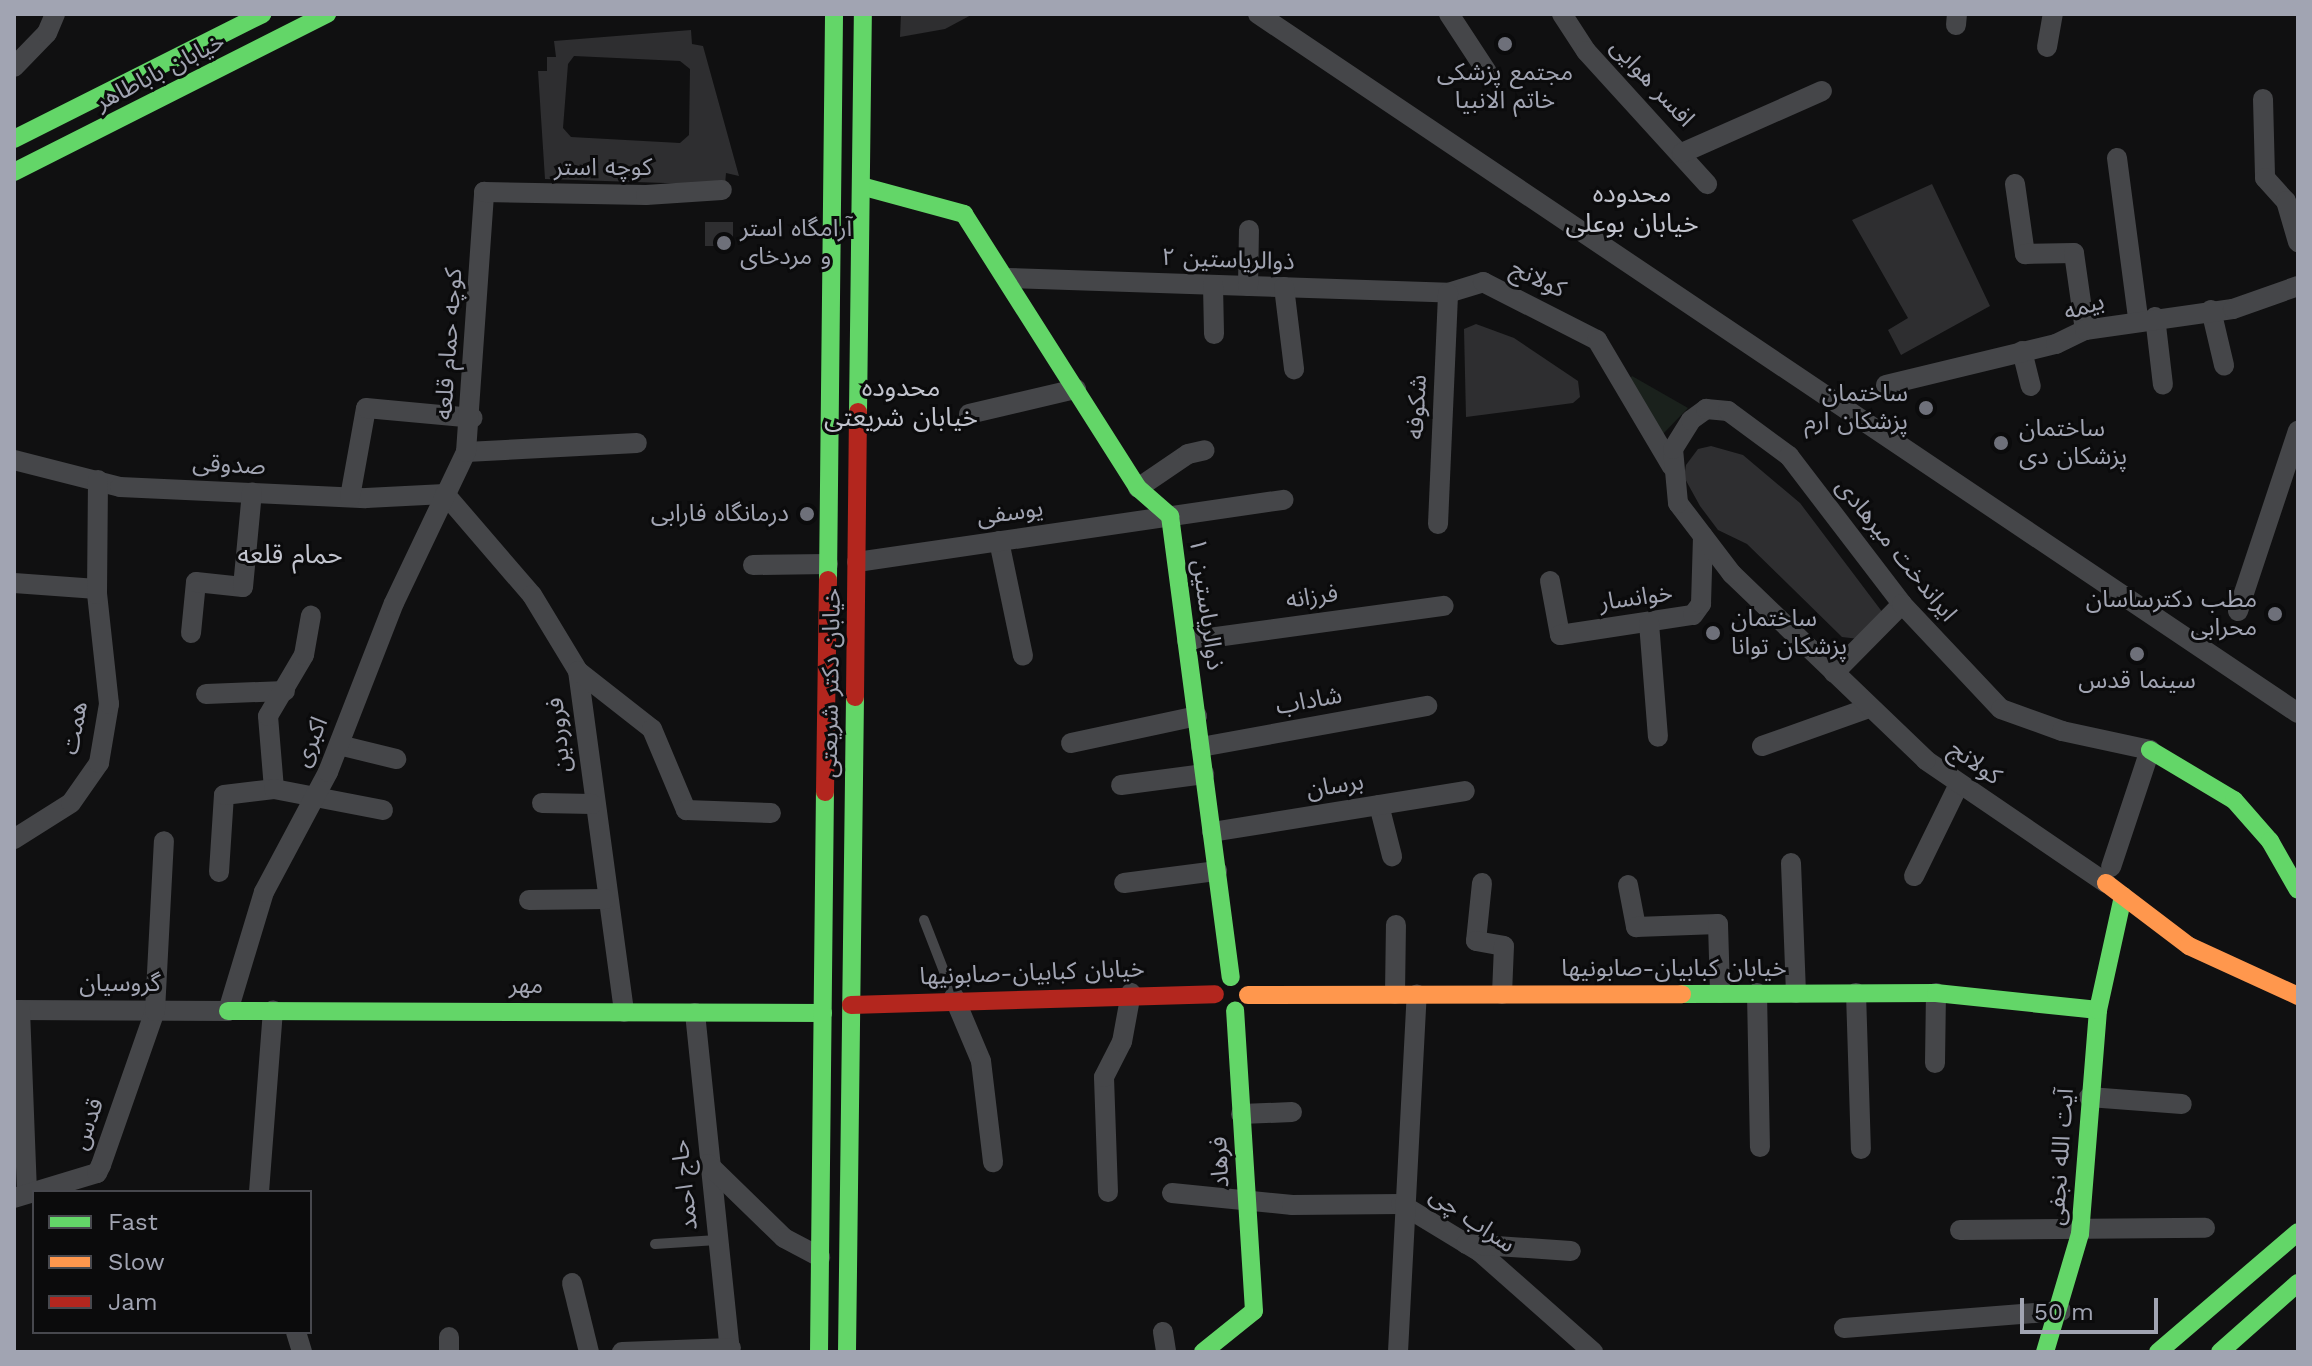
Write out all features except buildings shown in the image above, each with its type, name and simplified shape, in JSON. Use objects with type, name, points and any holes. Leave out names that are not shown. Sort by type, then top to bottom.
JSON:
[{"type":"street","points":[[14,67],[47,33],[55,14]]},
{"type":"street","name":"خیابان باباطاهر","points":[[14,139],[262,14]]},
{"type":"street","name":"خیابان باباطاهر","points":[[14,172],[327,14]]},
{"type":"street","name":"خیابان دکتر شریعتی","points":[[819,1352],[834,14]]},
{"type":"street","name":"خیابان دکتر شریعتی","points":[[847,1352],[863,14]]},
{"type":"street","points":[[1258,14],[2298,713]]},
{"type":"street","points":[[1449,14],[1487,72]]},
{"type":"street","name":"افسر هوایی","points":[[1562,14],[1586,51],[1707,184]]},
{"type":"street","points":[[2047,47],[2053,14]]},
{"type":"street","points":[[1682,153],[1822,91]]},
{"type":"street","points":[[2263,99],[2265,178],[2286,201],[2298,242]]},
{"type":"street","points":[[2117,158],[2146,318],[2163,385]]},
{"type":"street","points":[[2015,184],[2025,254],[2074,253],[2085,330]]},
{"type":"street","name":"ذوالریاستین ۱","points":[[861,186],[964,214],[1138,488],[1170,516],[1231,977]]},
{"type":"street","name":"کوچه استر","points":[[484,192],[646,195],[722,190]]},
{"type":"street","name":"کوچه حمام قلعه","points":[[445,494],[466,452],[473,418],[484,192]]},
{"type":"street","points":[[832,231],[860,230]]},
{"type":"street","points":[[1248,286],[1249,230]]},
{"type":"street","name":"ذوالریاستین ۲","points":[[1007,278],[1448,293]]},
{"type":"street","name":"کولانج","points":[[1448,293],[1483,282],[1597,340],[1672,467]]},
{"type":"street","points":[[1213,285],[1214,334]]},
{"type":"street","name":"بیمه","points":[[1886,385],[2022,351],[2085,330],[2211,310],[2298,286]]},
{"type":"street","points":[[1284,287],[1294,369]]},
{"type":"street","name":"شکوفه","points":[[1438,524],[1448,293]]},
{"type":"street","points":[[2211,310],[2224,365]]},
{"type":"street","points":[[2022,351],[2031,386]]},
{"type":"street","points":[[969,414],[1076,389]]},
{"type":"street","points":[[350,497],[366,408],[473,418]]},
{"type":"street","name":"ایراندخت میرهادی","points":[[1678,503],[1672,467],[1682,428],[1706,409],[1728,411],[1789,456],[1902,604],[2001,709],[2062,731],[2150,750]]},
{"type":"street","points":[[2238,611],[2293,468],[2298,431]]},
{"type":"street","points":[[466,452],[637,443]]},
{"type":"street","points":[[1138,488],[1188,454],[1205,450]]},
{"type":"street","name":"صدوقی","points":[[14,460],[120,487],[350,497],[445,494]]},
{"type":"street","name":"همت","points":[[14,839],[71,803],[99,763],[109,704],[97,589],[98,480]]},
{"type":"street","points":[[191,633],[196,582],[243,587],[252,492]]},
{"type":"street","name":"فروردین","points":[[445,494],[532,595],[578,671],[592,804],[624,1012]]},
{"type":"street","name":"اکبری","points":[[228,1011],[255,914],[317,794],[445,494]]},
{"type":"street","name":"یوسفی","points":[[857,562],[1284,500]]},
{"type":"street","name":"کولانج","points":[[1678,503],[1732,574],[1869,708],[1958,786],[2109,875],[2123,896],[2189,946],[2298,996]]},
{"type":"street","name":"خوانسار","points":[[1550,581],[1560,635],[1649,623],[1699,611],[1703,536]]},
{"type":"street","points":[[999,541],[1023,656]]},
{"type":"street","points":[[753,565],[828,564]]},
{"type":"street","points":[[15,591],[97,589]]},
{"type":"street","points":[[1834,673],[1902,604]]},
{"type":"street","name":"فرزانه","points":[[1187,641],[1444,606]]},
{"type":"street","points":[[274,789],[268,716],[304,655],[311,616]]},
{"type":"street","points":[[1649,623],[1658,737]]},
{"type":"street","points":[[578,671],[652,729],[686,810],[771,813]]},
{"type":"street","points":[[206,694],[285,691]]},
{"type":"street","name":"شاداب","points":[[1201,747],[1427,706]]},
{"type":"street","points":[[1762,746],[1869,708]]},
{"type":"street","points":[[1071,743],[1197,716]]},
{"type":"street","points":[[339,745],[396,759]]},
{"type":"street","points":[[2109,875],[2150,750],[2234,800],[2270,841],[2298,890]]},
{"type":"street","points":[[1121,785],[1204,774]]},
{"type":"street","points":[[1914,876],[1958,786]]},
{"type":"street","points":[[219,872],[224,795],[274,789],[317,794],[383,810]]},
{"type":"street","name":"برسان","points":[[1212,832],[1465,791]]},
{"type":"street","points":[[542,803],[592,804]]},
{"type":"street","points":[[1379,805],[1392,856]]},
{"type":"street","points":[[155,1011],[164,841]]},
{"type":"street","points":[[1791,863],[1796,993]]},
{"type":"street","points":[[1124,883],[1217,871]]},
{"type":"street","points":[[1482,883],[1476,941],[1504,946],[1502,994]]},
{"type":"street","points":[[1628,885],[1636,927],[1718,924],[1720,993]]},
{"type":"street","name":"آیت الله نجفی","points":[[2045,1352],[2061,1311],[2080,1234],[2098,1010],[2123,896]]},
{"type":"street","points":[[529,900],[605,899]]},
{"type":"street","points":[[1395,994],[1396,925]]},
{"type":"street","points":[[1231,977],[1243,981],[1248,995],[1235,1011],[1219,1005],[1215,994],[1231,977]]},
{"type":"street","points":[[1108,1192],[1104,1077],[1122,1042],[1131,993]]},
{"type":"street","points":[[1757,993],[1760,1147]]},
{"type":"street","points":[[1856,993],[1861,1149]]},
{"type":"street","points":[[1935,1063],[1936,993]]},
{"type":"street","name":"خیابان کبابیان-صابونیها","points":[[1248,995],[1936,993],[2098,1010]]},
{"type":"street","name":"خیابان کبابیان-صابونیها","points":[[851,1005],[954,997],[1215,994]]},
{"type":"street","points":[[1398,1352],[1401,1204],[1417,995]]},
{"type":"street","points":[[954,997],[981,1061],[993,1162]]},
{"type":"street","points":[[16,1008],[20,1194]]},
{"type":"street","name":"گروسیان","points":[[16,1008],[228,1011]]},
{"type":"street","name":"قدس","points":[[35,1190],[97,1173],[155,1011]]},
{"type":"street","name":"مهر","points":[[228,1011],[823,1013]]},
{"type":"street","points":[[259,1190],[273,1011]]},
{"type":"street","name":"فرهاد","points":[[1203,1352],[1254,1311],[1235,1011]]},
{"type":"street","name":"حاج احمد","points":[[695,1013],[708,1164],[730,1350]]},
{"type":"street","points":[[2089,1097],[2182,1104]]},
{"type":"street","points":[[1241,1114],[1292,1112]]},
{"type":"street","points":[[708,1164],[784,1238],[820,1257]]},
{"type":"street","name":"سراب چی","points":[[1172,1193],[1246,1197],[1292,1205],[1401,1204],[1466,1244],[1593,1352]]},
{"type":"street","points":[[1960,1230],[2080,1234],[2205,1228]]},
{"type":"street","points":[[2158,1352],[2298,1232]]},
{"type":"street","points":[[1466,1244],[1571,1251]]},
{"type":"street","points":[[2220,1352],[2291,1289],[2260,1266]]},
{"type":"street","points":[[572,1283],[589,1352]]},
{"type":"street","points":[[1844,1328],[2061,1311]]},
{"type":"street","points":[[622,1352],[730,1350]]},
{"type":"lane","points":[[924,920],[954,997]]},
{"type":"lane","points":[[655,1244],[717,1240]]},
{"type":"shaded area","points":[[1632,376],[1688,408],[1661,436],[1630,379]]},
{"type":"traffic: fast","points":[[14,139],[262,14]]},
{"type":"traffic: fast","points":[[14,172],[327,14]]},
{"type":"traffic: fast","points":[[828,580],[834,14]]},
{"type":"traffic: fast","points":[[858,412],[863,14]]},
{"type":"traffic: fast","points":[[861,186],[964,214],[1138,488],[1170,516],[1231,977]]},
{"type":"traffic: fast","points":[[847,1352],[855,697]]},
{"type":"traffic: fast","points":[[2150,750],[2234,800],[2270,841],[2298,890]]},
{"type":"traffic: fast","points":[[819,1352],[825,792]]},
{"type":"traffic: fast","points":[[2045,1352],[2080,1234],[2098,1010],[2123,896]]},
{"type":"traffic: fast","points":[[1682,994],[1936,993],[2098,1010]]},
{"type":"traffic: fast","points":[[228,1011],[823,1013]]},
{"type":"traffic: fast","points":[[1203,1352],[1254,1311],[1235,1011]]},
{"type":"traffic: fast","points":[[2158,1352],[2298,1232]]},
{"type":"traffic: fast","points":[[2220,1352],[2298,1283]]},
{"type":"traffic: slow","points":[[2106,883],[2189,946],[2298,996]]},
{"type":"traffic: slow","points":[[1248,995],[1682,994]]},
{"type":"traffic: jam","points":[[855,697],[858,412]]},
{"type":"traffic: jam","points":[[825,792],[828,580]]},
{"type":"traffic: jam","points":[[851,1005],[1215,994]]},
{"type":"place","name":"مجتمع پزشکی خاتم الانبیا","points":[[1505,44]]},
{"type":"place","name":"آرامگاه استر و مردخای","points":[[724,243]]},
{"type":"place","name":"ساختمان پزشکان ارم","points":[[1926,408]]},
{"type":"place","name":"ساختمان پزشکان دی","points":[[2001,443]]},
{"type":"place","name":"درمانگاه فارابی","points":[[807,514]]},
{"type":"place","name":"مطب دکترساسان محرابی","points":[[2275,614]]},
{"type":"place","name":"ساختمان پزشکان توانا","points":[[1713,633]]},
{"type":"place","name":"سینما قدس","points":[[2137,654]]},
{"type":"district","name":"محدوده خیابان بوعلی","points":[[1632,209]]},
{"type":"district","name":"محدوده خیابان شریعتی","points":[[901,403]]},
{"type":"district","name":"حمام قلعه","points":[[290,555]]}]
